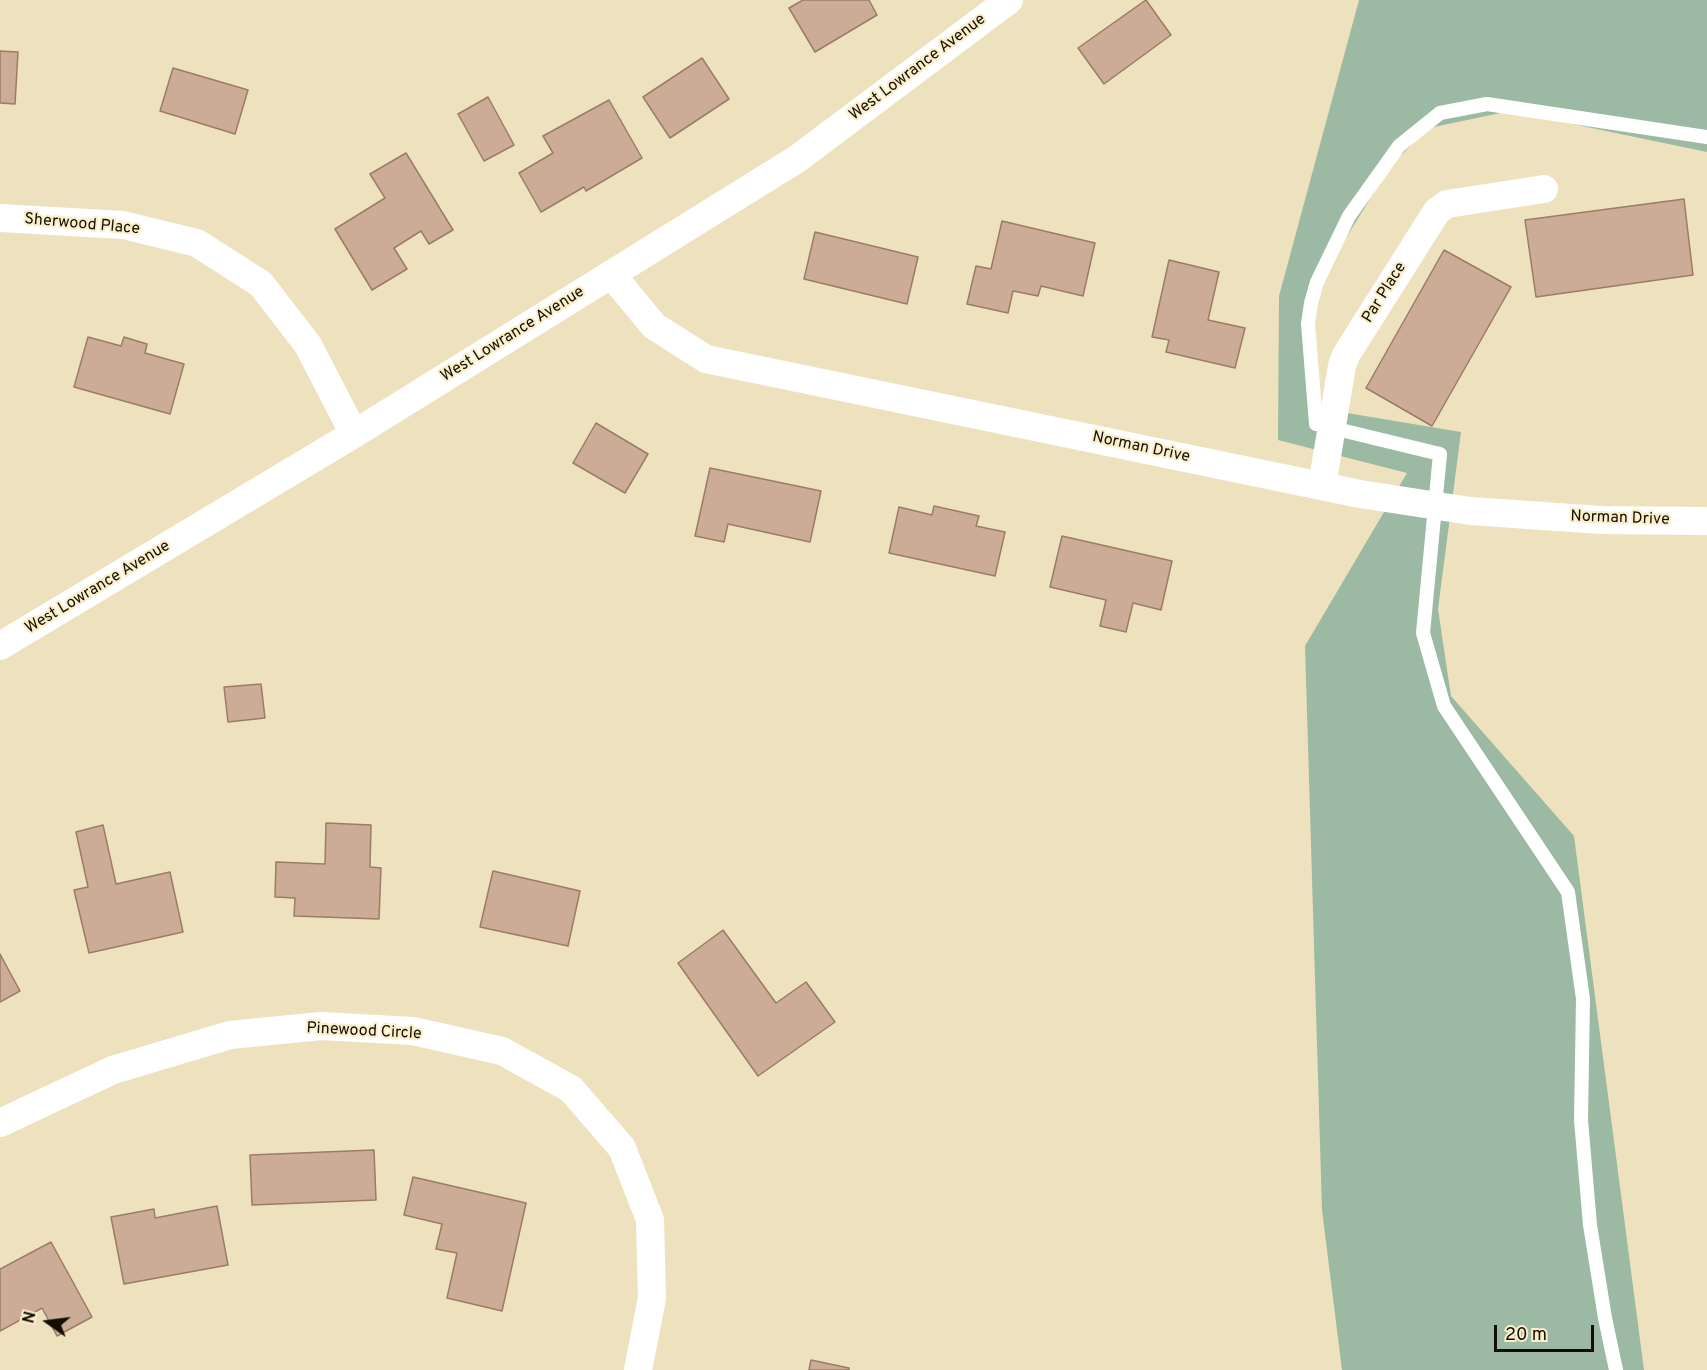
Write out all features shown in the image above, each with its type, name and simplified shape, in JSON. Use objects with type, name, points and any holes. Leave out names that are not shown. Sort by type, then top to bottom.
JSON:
[{"type":"street","name":"West Lowrance Avenue","points":[[0,646],[354,434],[797,159],[1010,0]]},
{"type":"street","name":"Par Place","points":[[1322,486],[1342,366],[1346,355],[1437,211],[1447,204],[1544,189]]},
{"type":"street","name":"Sherwood Place","points":[[0,218],[123,225],[197,243],[261,285],[308,345],[354,434]]},
{"type":"street","name":"Norman Drive","points":[[611,274],[654,326],[706,358],[1322,486],[1470,511],[1601,520],[1707,521]]},
{"type":"street","name":"Pinewood Circle","points":[[0,1123],[113,1070],[230,1035],[321,1026],[413,1031],[502,1051],[571,1089],[622,1148],[650,1220],[652,1298],[638,1370]]},
{"type":"lane","points":[[1617,1370],[1605,1318],[1590,1225],[1581,1120],[1583,999],[1568,892],[1444,706],[1423,633],[1440,454],[1316,424],[1308,324],[1317,282],[1349,216],[1399,146],[1440,113],[1487,104],[1707,137]]},
{"type":"green space","points":[[1359,0],[1707,0],[1707,152],[1510,111],[1429,128],[1391,165],[1307,301],[1317,408],[1461,432],[1438,609],[1451,696],[1574,836],[1644,1370],[1342,1370],[1322,1210],[1305,646],[1407,473],[1278,440],[1279,296]]},
{"type":"building","points":[[803,0],[869,0],[877,15],[815,52],[789,8]]},
{"type":"building","points":[[1146,0],[1171,35],[1104,84],[1078,48]]},
{"type":"building","points":[[0,51],[18,52],[15,104],[0,103]]},
{"type":"building","points":[[702,58],[729,99],[670,138],[643,97]]},
{"type":"building","points":[[173,68],[248,90],[235,134],[160,111]]},
{"type":"building","points":[[488,97],[514,145],[484,161],[458,114]]},
{"type":"building","points":[[609,100],[642,158],[586,191],[584,187],[541,212],[519,173],[553,153],[543,136]]},
{"type":"building","points":[[406,153],[453,230],[429,244],[421,231],[394,248],[407,269],[372,290],[335,229],[385,198],[370,174]]},
{"type":"building","points":[[1684,199],[1693,275],[1536,297],[1525,220]]},
{"type":"building","points":[[1002,221],[1095,243],[1083,296],[1041,286],[1038,296],[1013,291],[1008,313],[967,304],[976,266],[991,269]]},
{"type":"building","points":[[815,232],[918,257],[907,304],[804,279]]},
{"type":"building","points":[[1444,250],[1511,287],[1432,426],[1366,388]]},
{"type":"building","points":[[1169,260],[1219,272],[1208,320],[1245,328],[1235,368],[1166,352],[1169,340],[1152,337]]},
{"type":"building","points":[[88,337],[121,346],[124,337],[147,344],[145,353],[184,364],[170,414],[74,387]]},
{"type":"building","points":[[596,423],[648,454],[625,493],[573,463]]},
{"type":"building","points":[[710,468],[821,491],[810,542],[728,524],[724,542],[695,536]]},
{"type":"building","points":[[934,506],[979,516],[976,526],[1005,532],[995,576],[889,553],[899,507],[932,515]]},
{"type":"building","points":[[1062,536],[1172,561],[1161,610],[1133,603],[1126,632],[1100,626],[1106,600],[1050,587]]},
{"type":"building","points":[[261,684],[265,718],[228,722],[224,687]]},
{"type":"building","points":[[326,823],[371,825],[370,867],[381,868],[379,919],[294,916],[295,898],[275,897],[276,862],[325,864]]},
{"type":"building","points":[[103,825],[116,884],[170,872],[183,932],[89,953],[74,890],[88,887],[76,832]]},
{"type":"building","points":[[493,871],[580,891],[568,946],[480,927]]},
{"type":"building","points":[[723,930],[776,1003],[806,982],[835,1022],[758,1076],[678,963]]},
{"type":"building","points":[[0,954],[20,991],[0,1002]]},
{"type":"building","points":[[374,1150],[376,1200],[252,1205],[250,1155]]},
{"type":"building","points":[[413,1177],[526,1203],[502,1311],[447,1298],[457,1253],[436,1249],[442,1224],[404,1215]]},
{"type":"building","points":[[217,1206],[228,1265],[124,1284],[111,1217],[154,1209],[155,1218]]},
{"type":"building","points":[[51,1242],[92,1317],[57,1336],[42,1308],[0,1331],[0,1269]]},
{"type":"building","points":[[811,1360],[849,1368],[849,1370],[809,1370]]}]
